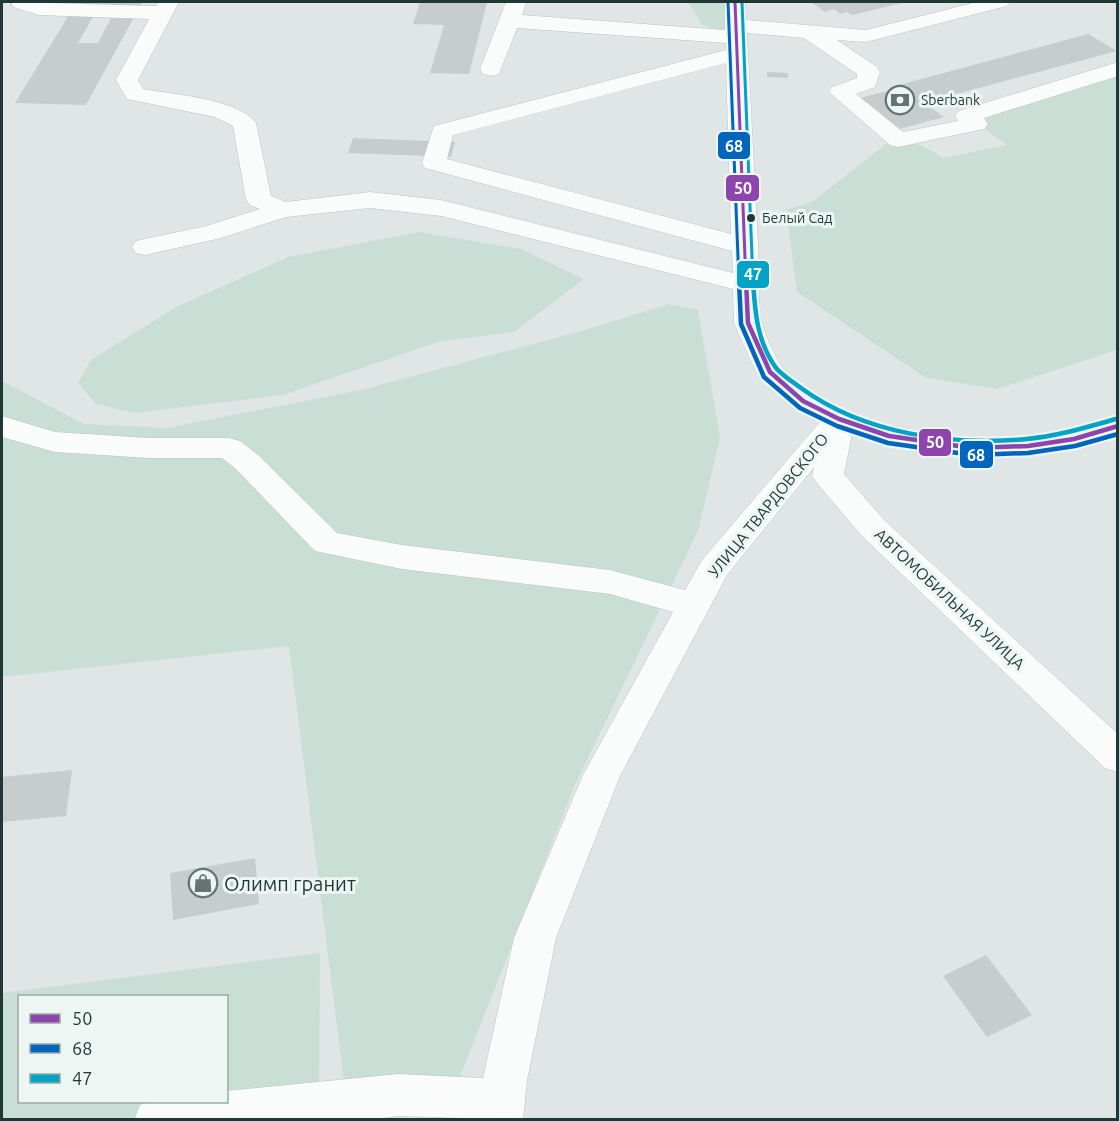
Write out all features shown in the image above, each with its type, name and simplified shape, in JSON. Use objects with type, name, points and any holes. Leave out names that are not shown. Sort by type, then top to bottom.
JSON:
[{"type":"street","points":[[21,2],[39,9],[166,7],[127,80],[135,94],[222,111],[244,123],[259,200],[283,210]]},
{"type":"street","points":[[548,2],[557,8],[736,30]]},
{"type":"street","points":[[491,69],[513,11],[736,30],[866,36],[1000,2]]},
{"type":"street","points":[[736,30],[442,131],[434,163],[745,246]]},
{"type":"street","name":"УЛИЦА ТВАРДОВСКОГО","points":[[501,1110],[535,938],[602,776],[714,568],[772,496],[839,419],[803,401],[770,372],[748,323],[736,30]]},
{"type":"street","points":[[810,32],[868,72],[867,82],[840,92],[898,141],[976,124],[967,116],[1118,69]]},
{"type":"street","points":[[145,247],[212,232],[283,210],[370,200],[441,208],[746,284]]},
{"type":"street","points":[[839,419],[889,436],[972,448],[1028,447],[1074,440],[1118,426]]},
{"type":"street","name":"АВТОМОБИЛЬНАЯ УЛИЦА","points":[[839,419],[828,476],[873,528],[1118,757]]},
{"type":"street","points":[[2,426],[18,433],[55,442],[149,448],[229,448],[247,462],[327,543],[402,557],[610,582],[693,605]]},
{"type":"street","points":[[156,1119],[398,1095],[501,1110]]},
{"type":"green space","points":[[689,2],[724,2],[725,32],[701,24]]},
{"type":"green space","name":"Белый Сад","points":[[1117,76],[1117,350],[997,389],[926,378],[797,292],[786,210],[812,202],[886,144],[909,141],[943,158],[1007,145],[974,121]]},
{"type":"green space","points":[[419,232],[521,249],[584,279],[514,332],[438,342],[283,395],[134,413],[96,404],[78,383],[91,360],[176,307],[288,257]]},
{"type":"green space","points":[[669,304],[698,310],[720,438],[698,531],[575,785],[454,1092],[344,1082],[289,646],[2,677],[2,381],[84,424],[167,428],[361,390],[585,330]]},
{"type":"green space","points":[[320,953],[319,1119],[2,1119],[2,993]]},
{"type":"building","points":[[83,2],[143,2],[140,8],[81,5]]},
{"type":"building","points":[[420,2],[487,2],[469,74],[430,73],[444,25],[413,24]]},
{"type":"building","points":[[811,2],[906,2],[852,15],[847,12],[840,14],[834,9],[825,12]]},
{"type":"building","points":[[69,15],[94,15],[78,43],[98,43],[111,18],[133,19],[86,105],[15,103]]},
{"type":"building","points":[[1088,34],[1117,51],[926,104],[944,117],[900,129],[860,98],[902,87],[899,85]]},
{"type":"building","points":[[767,72],[788,73],[788,78],[767,77]]},
{"type":"building","points":[[353,138],[455,142],[451,157],[348,153]]},
{"type":"building","points":[[72,770],[66,816],[2,822],[2,777]]},
{"type":"building","points":[[255,858],[259,904],[173,920],[170,873]]},
{"type":"building","points":[[986,955],[1032,1015],[987,1037],[943,976]]},
{"type":"transit line","name":"68","points":[[728,2],[741,324],[764,377],[800,408],[837,426],[888,443],[972,455],[1028,453],[1075,446],[1118,434]]},
{"type":"transit line","name":"50","points":[[735,2],[748,323],[770,372],[803,401],[839,419],[889,436],[972,448],[1028,446],[1074,439],[1118,426]]},
{"type":"transit line","name":"47","points":[[742,2],[755,321],[778,369],[816,399],[843,413],[873,424],[936,437],[968,440],[1039,438],[1116,419]]},
{"type":"place","name":"Sberbank","points":[[900,100]]},
{"type":"place","name":"Белый Сад","points":[[751,218]]},
{"type":"place","name":"Олимп гранит","points":[[203,883]]}]
